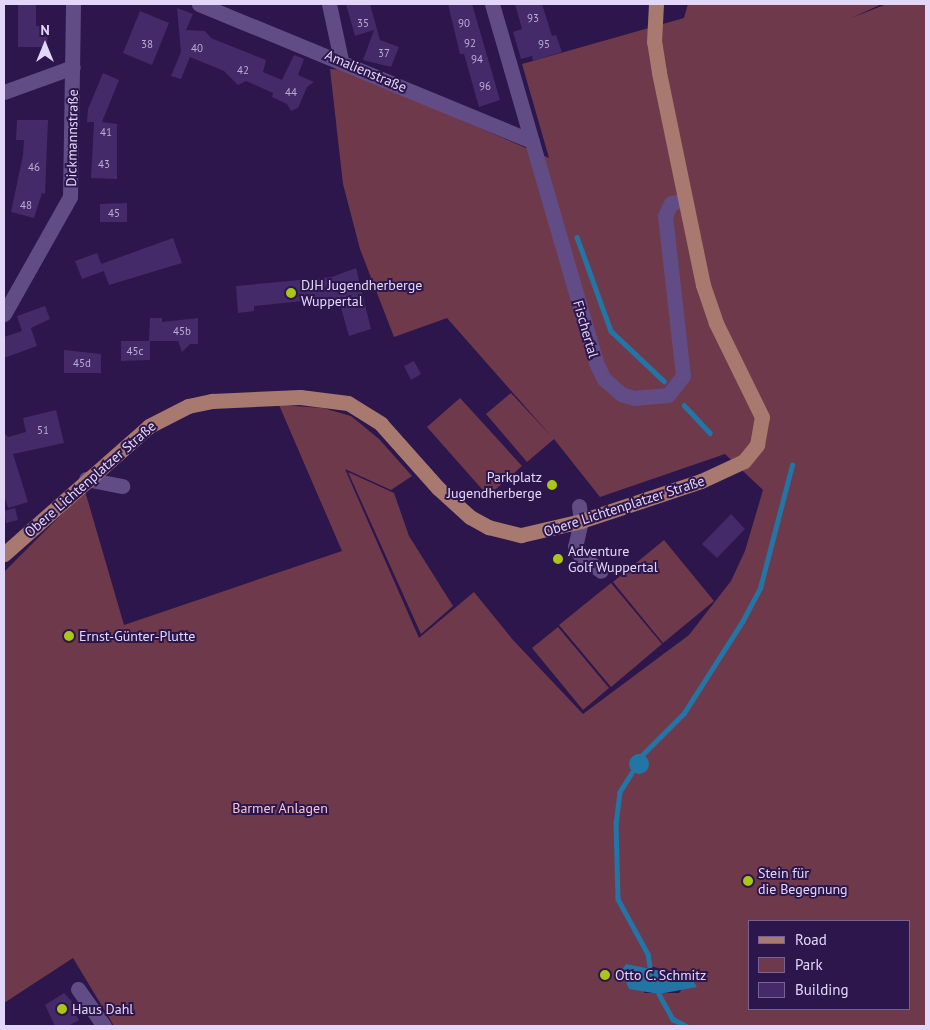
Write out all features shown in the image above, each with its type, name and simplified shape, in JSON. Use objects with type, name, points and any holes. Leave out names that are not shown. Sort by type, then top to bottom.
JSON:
[{"type":"main road","name":"Obere Lichtenplatzer Straße","points":[[4,554],[86,479],[149,426],[188,406],[247,398],[315,398],[348,403],[365,410],[456,506],[488,528],[503,533],[536,534],[580,514],[731,470],[744,461],[762,429],[758,404],[716,323],[703,285],[654,42],[656,4]]},
{"type":"street","name":"Dickmannstraße","points":[[4,314],[70,197],[73,4]]},
{"type":"street","name":"Amalienstraße","points":[[199,4],[341,60],[532,141]]},
{"type":"street","points":[[329,4],[341,60]]},
{"type":"street","name":"Fischertal","points":[[492,4],[596,363],[604,379],[621,394],[634,398],[668,395],[683,376],[665,216],[671,203],[685,200]]},
{"type":"street","points":[[4,92],[73,67]]},
{"type":"street","points":[[86,479],[122,486]]},
{"type":"street","points":[[580,514],[574,536],[576,552],[601,571]]},
{"type":"street","points":[[78,989],[104,1026]]},
{"type":"green space","name":"Barmer Anlagen","points":[[688,4],[882,4],[851,18],[887,4],[926,4],[926,1026],[114,1026],[73,958],[4,1003],[4,572],[85,491],[124,625],[342,551],[279,405],[323,408],[351,416],[379,439],[412,476],[391,490],[345,469],[419,638],[474,592],[513,640],[583,714],[689,635],[731,581],[745,551],[763,490],[725,454],[600,497],[554,439],[527,462],[486,414],[511,393],[552,437],[447,318],[394,337],[360,249],[343,184],[330,69],[347,70],[549,158],[522,64],[684,18]],"holes":[[[650,966],[691,977],[679,993],[644,993]]]},
{"type":"green space","points":[[460,398],[522,466],[488,496],[427,427]]},
{"type":"green space","points":[[348,472],[394,493],[409,536],[453,606],[421,634]]},
{"type":"green space","points":[[664,540],[714,601],[663,643],[613,582]]},
{"type":"green space","points":[[611,583],[662,644],[611,687],[559,625]]},
{"type":"green space","points":[[558,627],[609,688],[583,710],[532,648]]},
{"type":"water","points":[[639,754],[646,757],[649,764],[646,771],[639,774],[632,771],[629,764],[632,757]]},
{"type":"water","points":[[626,964],[691,977],[697,987],[659,994],[629,989],[621,971]]},
{"type":"building","points":[[18,4],[36,4],[36,26],[48,26],[47,47],[18,47]]},
{"type":"building","points":[[346,4],[370,4],[380,40],[399,47],[391,67],[363,60],[374,30],[355,36]]},
{"type":"building","points":[[448,4],[472,4],[500,100],[479,107],[464,54],[460,54]]},
{"type":"building","points":[[515,4],[542,4],[552,36],[556,35],[562,52],[533,61],[532,56],[521,59],[513,32],[522,29]]},
{"type":"building","points":[[177,8],[193,14],[186,30],[205,31],[211,38],[266,60],[263,72],[282,80],[294,55],[304,59],[298,75],[314,82],[307,87],[298,108],[291,111],[287,104],[272,97],[273,93],[246,81],[238,85],[224,71],[190,57],[181,79],[171,76],[181,52]]},
{"type":"building","points":[[140,11],[169,23],[152,65],[123,53]]},
{"type":"building","points":[[103,73],[119,80],[102,122],[117,124],[117,179],[91,178],[94,122],[87,122],[88,109]]},
{"type":"building","points":[[17,120],[48,120],[45,194],[42,193],[34,218],[11,212],[23,155],[24,140],[16,140]]},
{"type":"building","points":[[127,203],[127,222],[100,222],[100,204]]},
{"type":"building","points":[[173,238],[182,263],[109,285],[101,264]]},
{"type":"building","points":[[97,253],[104,271],[82,279],[75,261]]},
{"type":"building","points":[[356,268],[371,329],[349,336],[339,301],[313,306],[303,306],[303,301],[254,306],[254,311],[238,313],[236,286],[332,277]]},
{"type":"building","points":[[45,306],[50,319],[31,328],[37,346],[4,358],[4,337],[22,331],[17,316]]},
{"type":"building","points":[[150,318],[162,318],[162,322],[198,318],[198,344],[190,344],[182,352],[178,341],[150,341],[150,360],[121,361],[121,341],[149,341]]},
{"type":"building","points":[[64,350],[101,354],[101,373],[64,373]]},
{"type":"building","points":[[414,361],[421,374],[411,380],[404,366]]},
{"type":"building","points":[[56,410],[64,443],[13,454],[28,502],[8,508],[4,495],[4,433],[8,437],[26,432],[23,418]]},
{"type":"building","points":[[15,508],[18,520],[6,523],[4,511]]},
{"type":"building","points":[[731,514],[745,529],[717,558],[702,544]]},
{"type":"building","name":"Haus Dahl","points":[[64,993],[80,1010],[75,1013],[79,1020],[68,1026],[55,1026],[45,1005]]},
{"type":"waterway","points":[[577,237],[611,331],[664,381]]},
{"type":"waterway","points":[[684,405],[710,433]]},
{"type":"waterway","points":[[641,756],[684,713],[742,622],[760,588],[792,465]]},
{"type":"waterway","points":[[632,773],[620,792],[616,823],[618,899],[648,954],[650,966]]},
{"type":"waterway","points":[[659,994],[673,1019],[686,1026]]},
{"type":"place","name":"DJH Jugendherberge Wuppertal","points":[[291,293]]},
{"type":"place","name":"Parkplatz Jugendherberge","points":[[552,485]]},
{"type":"place","name":"Adventure Golf Wuppertal","points":[[558,559]]},
{"type":"place","name":"Ernst-Günter-Plutte","points":[[69,636]]},
{"type":"place","name":"Stein für die Begegnung","points":[[748,881]]},
{"type":"place","name":"Otto C. Schmitz","points":[[605,975]]},
{"type":"place","name":"Haus Dahl","points":[[62,1009]]}]
